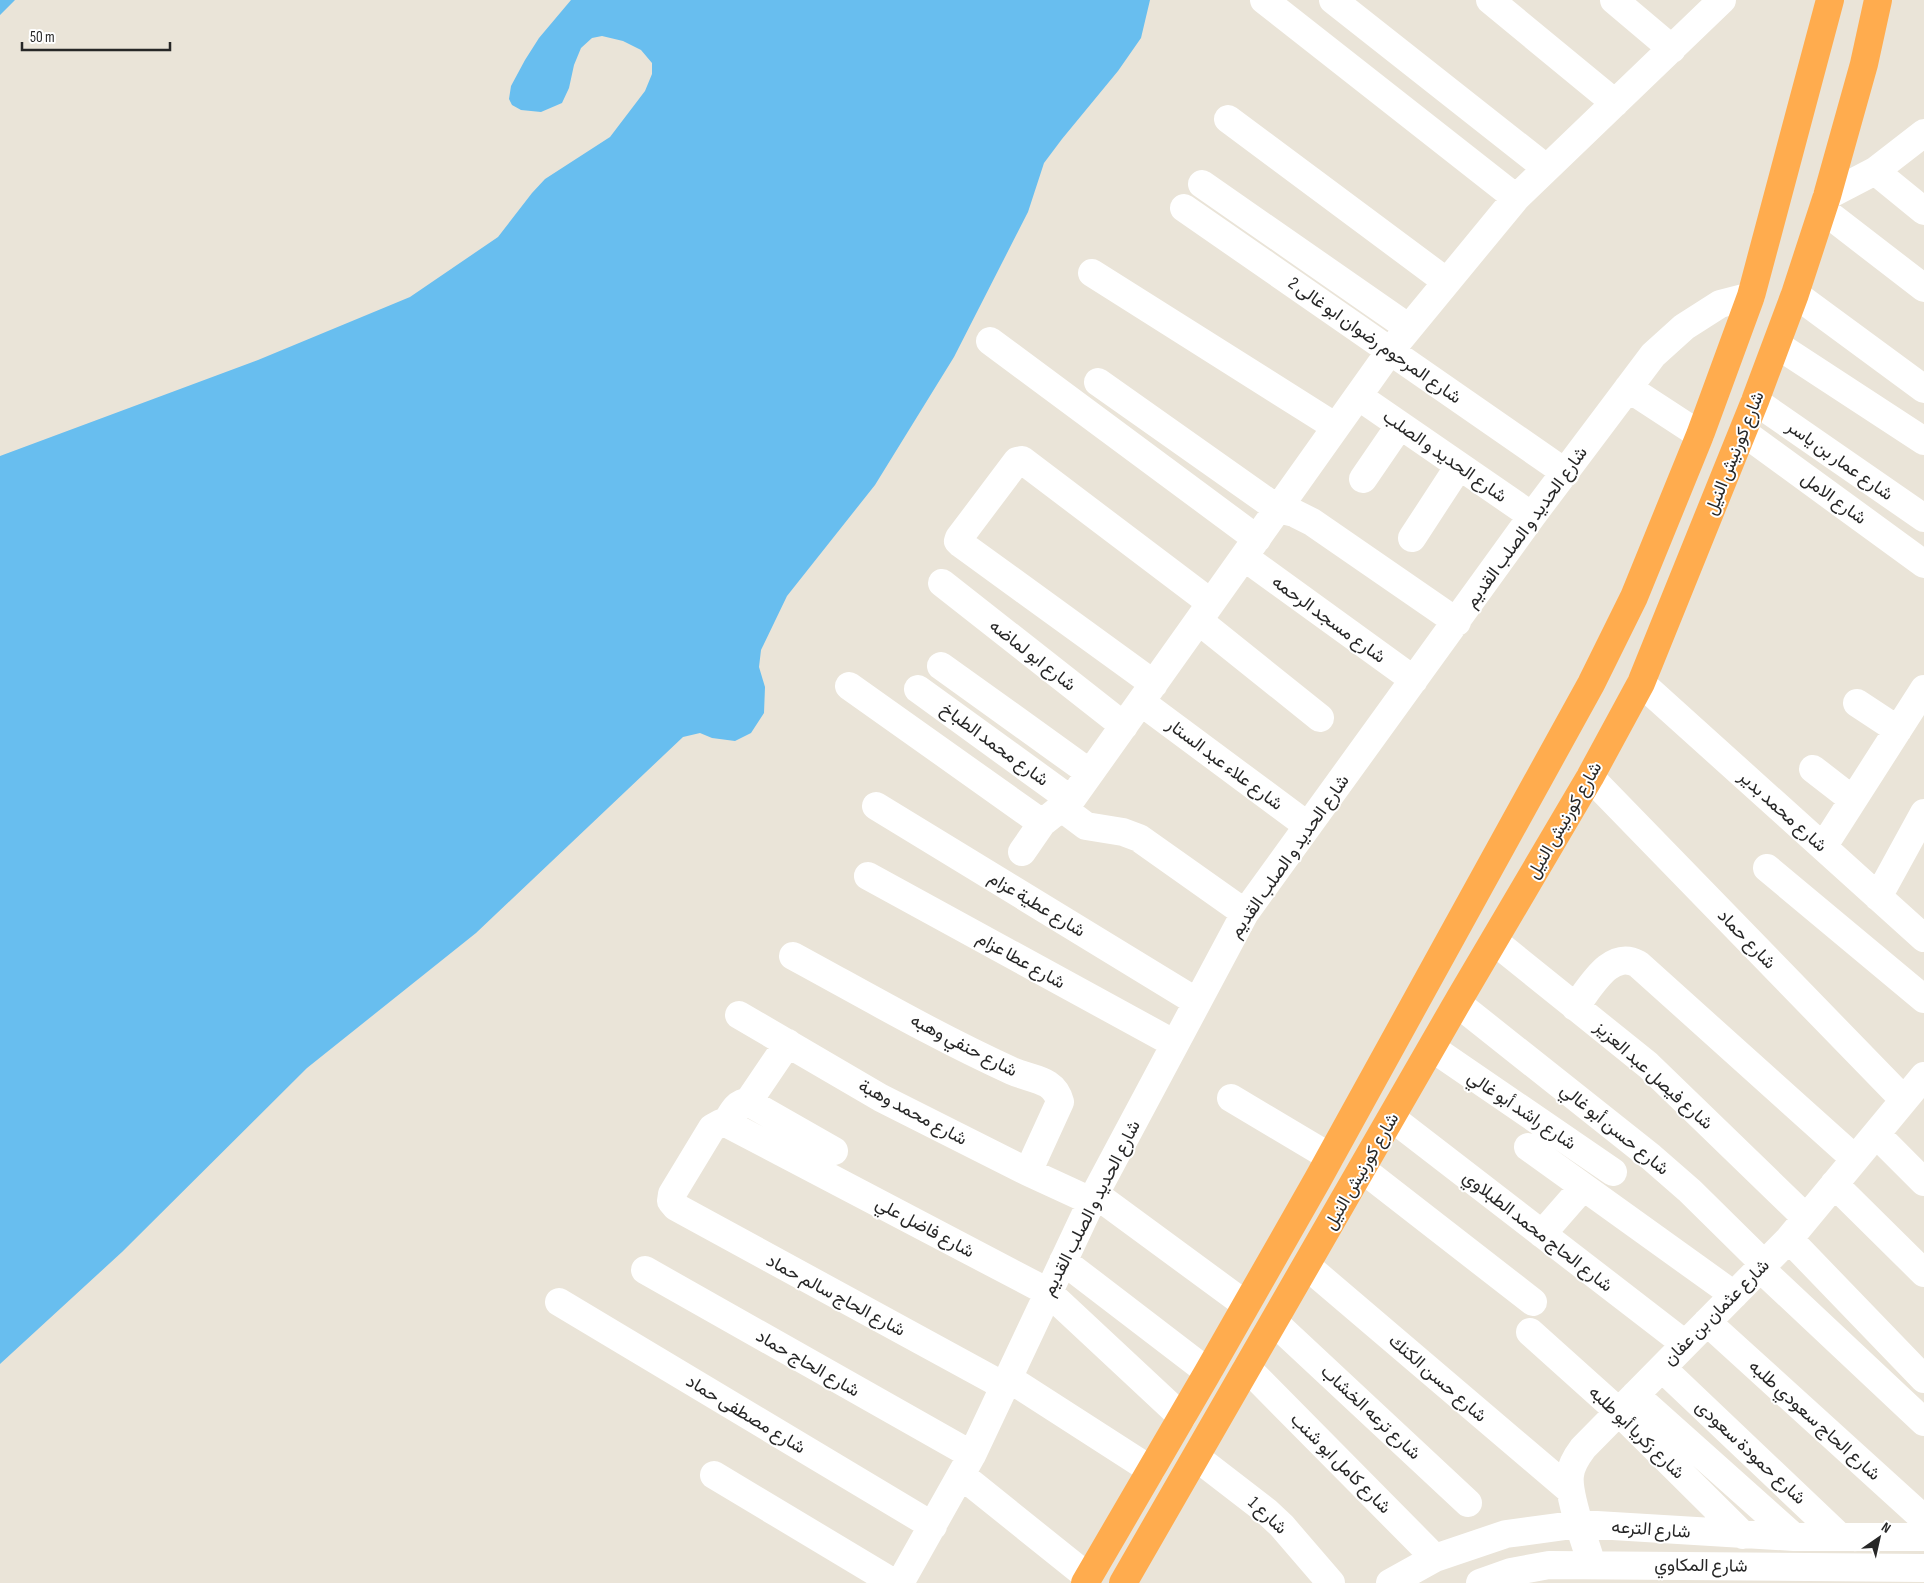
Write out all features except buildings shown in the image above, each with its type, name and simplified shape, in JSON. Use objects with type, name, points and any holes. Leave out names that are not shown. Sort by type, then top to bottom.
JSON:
[{"type":"highway","name":"شارع كورنيش النيل","points":[[1087,1580],[1324,1168],[1591,684],[1634,597],[1700,435],[1751,296],[1830,0]]},
{"type":"highway","name":"شارع كورنيش النيل","points":[[1122,1583],[1307,1266],[1457,1003],[1590,777],[1641,683],[1743,432],[1795,294],[1825,203],[1864,64],[1878,0]]},
{"type":"highway","points":[[1324,1168],[1347,1196]]},
{"type":"street","points":[[1264,0],[1516,198]]},
{"type":"street","points":[[1333,0],[1546,168]]},
{"type":"street","points":[[1490,0],[1615,103]]},
{"type":"street","points":[[1614,0],[1672,48]]},
{"type":"street","points":[[1022,852],[1090,773],[1390,351],[1516,198],[1722,0]]},
{"type":"street","points":[[1228,119],[1447,282]]},
{"type":"street","points":[[1924,133],[1875,171],[1825,203],[1924,288]]},
{"type":"street","points":[[1875,171],[1924,211]]},
{"type":"street","points":[[1202,184],[1409,328]]},
{"type":"street","name":"شارع المرحوم رضوان ابو غالى 2","points":[[1184,208],[1566,473]]},
{"type":"street","points":[[1092,273],[1336,427]]},
{"type":"street","points":[[1795,294],[1924,388]]},
{"type":"street","name":"شارع الحديد و الصلب القديم","points":[[900,1583],[966,1465],[1093,1198],[1245,913],[1532,516],[1653,355],[1684,327],[1720,304],[1751,296]]},
{"type":"street","name":"شارع مسجد الرحمه","points":[[990,341],[1414,680]]},
{"type":"street","points":[[1777,345],[1924,441]]},
{"type":"street","points":[[1098,382],[1278,509],[1294,513],[1312,522],[1457,622]]},
{"type":"street","points":[[1628,388],[1700,435]]},
{"type":"street","name":"شارع الحديد و الصلب","points":[[1358,396],[1532,516]]},
{"type":"street","name":"شارع عمار بن ياسر","points":[[1755,401],[1924,518]]},
{"type":"street","points":[[1363,478],[1400,425]]},
{"type":"street","name":"شارع الامل","points":[[1743,432],[1921,554]]},
{"type":"street","name":"شارع علاء عبد الستار","points":[[1205,612],[1022,460],[1017,462],[958,541],[1148,693],[1308,826]]},
{"type":"street","points":[[1412,538],[1459,466]]},
{"type":"street","name":"شارع ابو لماضه","points":[[942,583],[1124,726]]},
{"type":"street","points":[[1205,612],[1320,718]]},
{"type":"street","points":[[940,666],[1090,773]]},
{"type":"street","name":"شارع محمد بدير","points":[[1641,683],[1924,938]]},
{"type":"street","points":[[849,686],[1086,826],[1123,832],[1139,838],[1245,913]]},
{"type":"street","name":"شارع محمد الطباخ","points":[[918,689],[1058,810]]},
{"type":"street","points":[[1823,848],[1924,689]]},
{"type":"street","points":[[1857,703],[1898,730]]},
{"type":"street","points":[[1814,769],[1854,800]]},
{"type":"street","name":"شارع حماد","points":[[1590,777],[1904,1100]]},
{"type":"street","name":"شارع عطية عزام","points":[[876,806],[1197,1002]]},
{"type":"street","points":[[1878,897],[1920,831]]},
{"type":"street","points":[[1767,868],[1924,999]]},
{"type":"street","name":"شارع عطا عزام","points":[[868,876],[1175,1044]]},
{"type":"street","name":"شارع فيصل عبد العزيز","points":[[1494,941],[1648,1065],[1806,1218]]},
{"type":"street","name":"شارع حنفي وهبه","points":[[793,956],[978,1056],[1017,1073],[1047,1083],[1054,1088],[1060,1102],[1028,1172]]},
{"type":"street","points":[[1575,1007],[1613,962],[1626,959],[1638,964],[1855,1159]]},
{"type":"street","name":"شارع حسن أبو غالي","points":[[1457,1003],[1652,1158],[1703,1203],[1762,1266],[1924,1422]]},
{"type":"street","name":"شارع محمد وهبة","points":[[739,1015],[881,1098],[1028,1172],[1093,1198],[1246,1305]]},
{"type":"street","points":[[748,1102],[788,1043]]},
{"type":"street","name":"شارع راشد أبو غالي","points":[[1432,1048],[1612,1172]]},
{"type":"street","name":"شارع عثمان بن عفان","points":[[1592,1565],[1570,1490],[1570,1475],[1574,1461],[1583,1448],[1626,1403],[1789,1239],[1924,1076]]},
{"type":"street","points":[[1231,1098],[1324,1168]]},
{"type":"street","points":[[726,1123],[738,1105],[742,1102],[748,1102],[834,1151]]},
{"type":"street","name":"شارع الحاج محمد الطبلاوي","points":[[1392,1118],[1685,1344]]},
{"type":"street","name":"شارع الحاج سالم حماد","points":[[726,1123],[712,1128],[672,1194],[671,1200],[683,1212],[1006,1382],[1151,1470]]},
{"type":"street","name":"شارع فاضل علي","points":[[726,1123],[1048,1292],[1182,1417]]},
{"type":"street","points":[[1876,1134],[1924,1182]]},
{"type":"street","points":[[1528,1147],[1734,1294]]},
{"type":"street","points":[[1362,1169],[1533,1302]]},
{"type":"street","points":[[1834,1184],[1924,1273]]},
{"type":"street","points":[[1542,1234],[1583,1187]]},
{"type":"street","points":[[1789,1239],[1924,1379]]},
{"type":"street","points":[[1063,1260],[1208,1372]]},
{"type":"street","name":"شارع حسن الكنك","points":[[1307,1266],[1570,1490]]},
{"type":"street","name":"شارع الحاج حماد","points":[[645,1270],[966,1465],[1087,1580]]},
{"type":"street","name":"شارع مصطفى حماد","points":[[559,1302],[933,1526]]},
{"type":"street","name":"شارع ترعه الخشاب","points":[[1274,1322],[1468,1503]]},
{"type":"street","name":"شارع الحاج سعودي طلبه","points":[[1707,1322],[1920,1531]]},
{"type":"street","name":"شارع زكريا أبو طلبه","points":[[1530,1332],[1626,1403],[1743,1535]]},
{"type":"street","name":"شارع كامل ابو شنب","points":[[1247,1368],[1435,1558]]},
{"type":"street","name":"شارع حمودة سعودى","points":[[1662,1368],[1840,1537]]},
{"type":"street","points":[[1626,1403],[1803,1537],[1819,1575]]},
{"type":"street","name":"شارع 1","points":[[1196,1456],[1266,1511],[1282,1526],[1331,1583]]},
{"type":"street","points":[[714,1474],[894,1583]]},
{"type":"street","name":"شارع الترعه","points":[[1390,1583],[1435,1558],[1506,1534],[1580,1524],[1803,1537],[1840,1537],[1920,1531]]},
{"type":"street","points":[[1918,1568],[1920,1531]]},
{"type":"street","points":[[1638,1564],[1660,1583]]},
{"type":"street","name":"شارع المكاوي","points":[[1480,1583],[1518,1578],[1549,1565],[1638,1564],[1819,1575],[1918,1568]]},
{"type":"water","points":[[0,0],[15,0],[0,15]]},
{"type":"water","points":[[571,0],[1150,0],[1141,38],[1118,71],[1044,163],[1028,212],[954,357],[875,485],[787,596],[761,650],[759,667],[765,687],[764,713],[751,733],[735,741],[712,738],[700,733],[683,737],[476,933],[307,1068],[122,1252],[0,1364],[0,456],[258,360],[410,297],[498,237],[545,179],[610,137],[645,91],[652,74],[652,63],[641,50],[623,41],[602,36],[592,38],[581,48],[574,65],[569,88],[562,103],[541,112],[521,110],[512,105],[509,99],[511,86],[525,60],[539,38]]}]
